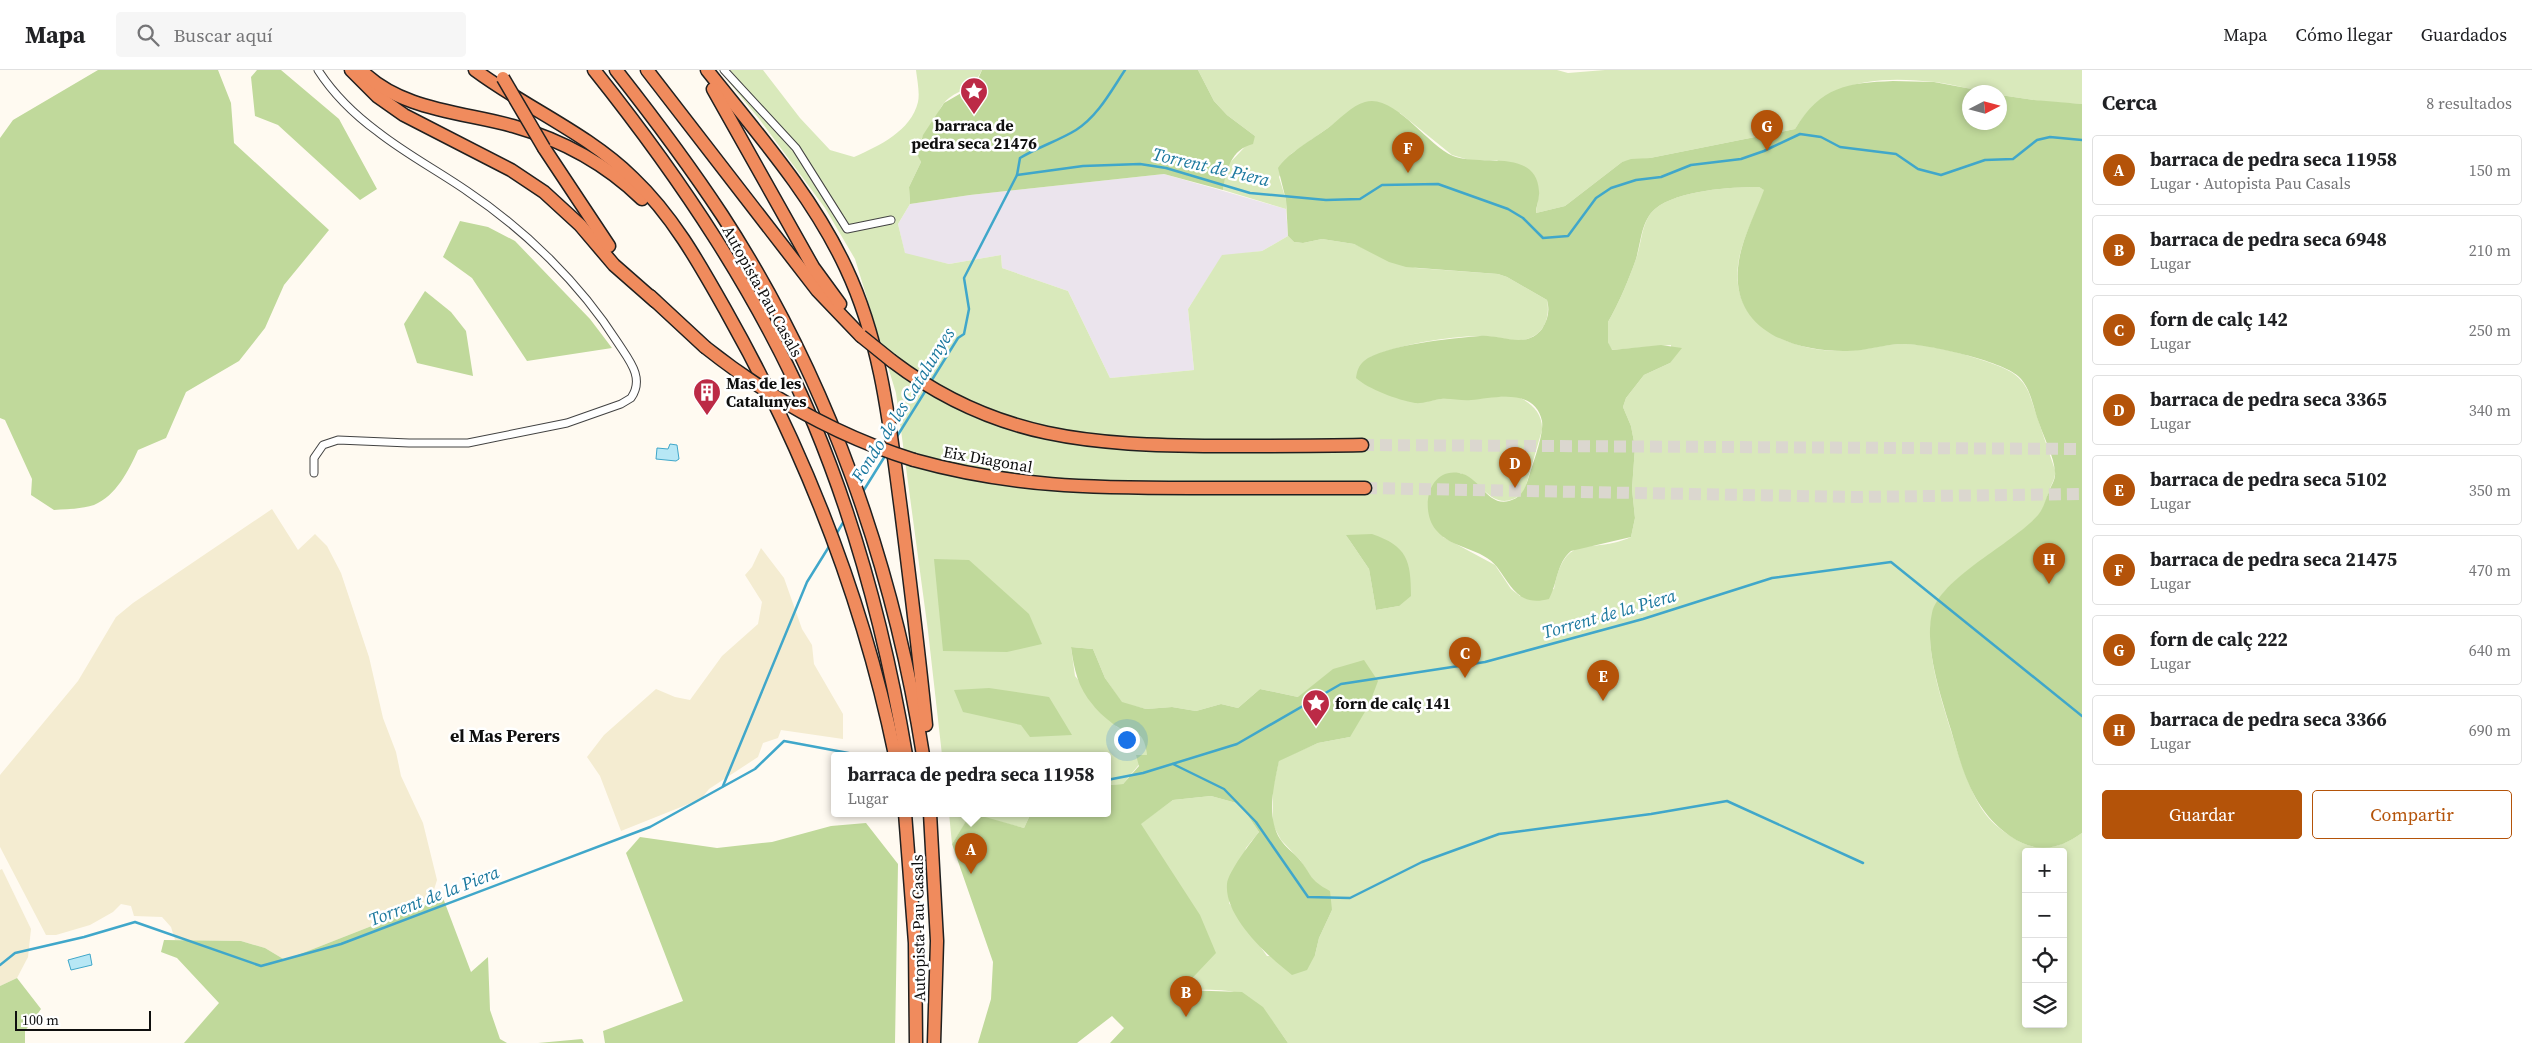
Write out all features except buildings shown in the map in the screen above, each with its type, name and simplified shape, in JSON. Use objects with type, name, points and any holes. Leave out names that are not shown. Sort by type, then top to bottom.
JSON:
[{"type":"highway","points":[[351,70],[376,96],[404,115],[511,170],[544,192],[580,225],[614,265],[655,300]]},
{"type":"highway","points":[[360,70],[389,91],[412,102],[516,127],[559,142],[604,167],[641,198],[672,233],[742,340]]},
{"type":"highway","points":[[474,70],[528,106],[583,138],[633,178],[659,205],[683,238],[742,340],[784,422],[835,547],[872,662],[894,752]]},
{"type":"highway","name":"Autopista Pau Casals","points":[[594,70],[684,189],[734,267],[778,348],[810,416],[846,509],[881,630],[905,752]]},
{"type":"highway","name":"Autopista Pau Casals","points":[[616,70],[696,178],[765,288],[829,417],[862,504],[900,633],[923,752]]},
{"type":"highway","points":[[647,70],[822,296],[860,336],[892,361],[928,386],[961,404],[1011,424],[1058,436],[1092,442],[1139,445],[1362,446]]},
{"type":"highway","points":[[699,70],[731,118],[804,251],[840,305],[848,322]]},
{"type":"highway","points":[[707,70],[794,181],[814,210],[842,261],[868,324],[884,389],[891,437],[920,671],[928,746],[925,752]]},
{"type":"highway","points":[[500,74],[544,148],[602,237],[655,300]]},
{"type":"highway","name":"Eix Diagonal","points":[[655,300],[705,347],[748,380],[798,411],[851,437],[914,460],[990,478],[1050,485],[1131,488],[1365,488]]},
{"type":"highway","points":[[905,817],[915,943],[916,1043]]},
{"type":"highway","name":"Autopista Pau Casals","points":[[913,817],[920,926],[916,1043]]},
{"type":"highway","name":"Autopista Pau Casals","points":[[930,817],[937,941],[934,1043]]},
{"type":"street","points":[[314,473],[314,458],[324,445],[338,440],[409,444],[468,443],[568,423],[598,413],[631,398],[637,383],[632,364],[610,330],[564,275],[529,240],[500,215],[467,191],[378,133],[341,100],[318,70]]},
{"type":"street","points":[[724,70],[796,148],[847,230],[890,220]]},
{"type":"shaded area","points":[[1164,174],[1286,209],[1288,236],[1262,251],[1222,256],[1188,309],[1194,370],[1110,378],[1068,291],[1002,268],[1001,255],[949,264],[905,254],[898,224],[910,204],[970,195]]},
{"type":"shaded area","points":[[272,509],[298,550],[315,534],[327,546],[341,573],[369,657],[383,718],[396,752],[401,776],[423,823],[437,880],[432,896],[425,905],[285,960],[265,948],[241,941],[175,940],[171,927],[162,917],[134,916],[131,906],[121,904],[113,912],[90,925],[56,935],[46,935],[0,847],[0,775],[78,681],[116,617],[133,603]]},
{"type":"shaded area","points":[[761,548],[784,578],[802,629],[812,645],[814,664],[843,714],[843,739],[781,730],[778,738],[763,743],[758,757],[709,789],[701,799],[621,831],[600,776],[587,757],[604,735],[656,689],[675,697],[690,700],[722,656],[758,624],[762,602],[745,575],[752,567]]},
{"type":"shaded area","points":[[2,869],[31,929],[28,957],[17,978],[0,986],[0,870]]},
{"type":"green space","points":[[98,70],[218,70],[231,103],[234,143],[329,230],[284,285],[265,328],[239,361],[186,392],[166,438],[138,450],[121,482],[102,501],[85,507],[54,510],[31,495],[32,479],[5,420],[0,418],[0,138],[13,120]]},
{"type":"green space","points":[[257,70],[281,70],[339,119],[377,189],[360,200],[278,125],[255,116],[251,77]]},
{"type":"green space","points":[[719,70],[763,70],[800,118],[830,150],[854,157],[874,148],[893,136],[909,121],[919,98],[916,70],[982,70],[973,83],[944,103],[921,140],[918,150],[921,162],[909,187],[910,204],[898,224],[905,253],[949,264],[1001,255],[1002,268],[1068,291],[1110,378],[1194,370],[1188,309],[1222,255],[1262,251],[1288,236],[1294,242],[1303,243],[1322,239],[1354,244],[1416,268],[1498,274],[1507,277],[1547,300],[1546,322],[1540,332],[1530,338],[1511,340],[1480,336],[1439,339],[1411,344],[1371,357],[1416,403],[1447,398],[1516,396],[1527,401],[1538,413],[1542,430],[1524,492],[1514,499],[1497,500],[1460,473],[1443,537],[1495,565],[1511,589],[1520,596],[1554,589],[1559,570],[1565,558],[1573,551],[1631,537],[1635,518],[1632,489],[1635,447],[1631,426],[1623,407],[1626,398],[1644,375],[1670,363],[1671,345],[1611,350],[1608,342],[1608,322],[1630,275],[1638,253],[1642,232],[1650,214],[1665,203],[1705,191],[1759,187],[1765,190],[1742,246],[1738,265],[1738,287],[1744,305],[1755,320],[1770,332],[1788,341],[1807,347],[1827,350],[1847,351],[1900,344],[1927,346],[1946,350],[1985,361],[2011,372],[2021,380],[2029,393],[2055,470],[2054,479],[2044,506],[2030,524],[1952,584],[1941,596],[1934,609],[1931,623],[1931,654],[1938,687],[1961,762],[1974,795],[1986,815],[2009,835],[2028,845],[2037,847],[2055,846],[2073,839],[2082,833],[2082,1043],[1288,1043],[1265,1011],[1245,996],[1220,990],[1180,990],[1155,848],[1140,824],[1173,800],[1211,796],[1240,804],[1259,832],[1246,848],[1229,903],[1267,956],[1315,955],[1319,938],[1332,910],[1300,860],[1281,840],[1273,825],[1273,788],[1279,760],[1318,743],[1350,737],[1298,697],[1260,689],[1238,708],[1221,704],[1196,711],[1172,707],[1146,709],[1122,703],[1105,678],[1093,649],[1071,647],[1075,676],[1117,727],[1135,731],[1146,742],[1147,755],[1123,784],[1111,785],[1111,752],[942,752],[928,631],[896,393],[855,259],[825,208],[760,120]],"holes":[[[1346,535],[1399,606],[1376,610],[1369,569]]]},
{"type":"green space","points":[[982,70],[1198,70],[1214,101],[1227,115],[1255,136],[1253,144],[1239,151],[1231,162],[1223,190],[1164,174],[970,195],[910,204],[909,187],[921,162],[917,154],[923,135],[944,103],[970,88],[977,81]]},
{"type":"green space","points":[[1198,70],[1557,70],[1568,73],[1605,70],[2082,70],[2082,104],[2047,102],[2007,96],[2007,85],[1962,85],[1962,87],[1915,80],[1875,81],[1856,84],[1822,99],[1808,112],[1795,129],[1622,162],[1565,206],[1536,213],[1539,193],[1497,160],[1469,160],[1452,155],[1400,113],[1345,116],[1291,154],[1279,177],[1286,200],[1286,209],[1223,190],[1226,167],[1255,136],[1227,115],[1214,101]]},
{"type":"green space","points":[[1893,81],[1934,82],[1962,87],[1962,130],[2007,130],[2007,96],[2082,104],[2082,833],[2056,846],[2047,848],[2029,846],[2020,842],[1997,826],[1978,802],[1965,775],[1955,746],[1938,687],[1930,641],[1932,613],[1938,600],[1963,574],[2027,526],[2038,515],[2054,480],[2055,472],[2051,453],[2029,392],[2018,376],[2009,370],[1981,359],[1929,347],[1904,344],[1854,351],[1827,350],[1789,342],[1771,334],[1756,323],[1745,308],[1739,290],[1739,258],[1748,229],[1764,190],[1759,187],[1720,189],[1691,194],[1665,203],[1655,209],[1647,220],[1633,267],[1608,322],[1608,342],[1612,350],[1661,345],[1682,348],[1670,363],[1644,375],[1626,398],[1623,407],[1631,426],[1635,447],[1632,489],[1635,518],[1631,537],[1571,551],[1562,562],[1549,599],[1530,600],[1517,594],[1491,561],[1442,536],[1431,522],[1428,502],[1433,484],[1440,477],[1448,473],[1459,473],[1473,479],[1495,500],[1501,502],[1509,501],[1518,497],[1526,486],[1540,440],[1542,421],[1538,410],[1531,403],[1523,399],[1512,397],[1467,400],[1441,399],[1415,403],[1384,394],[1356,378],[1357,371],[1364,361],[1373,355],[1402,347],[1480,336],[1512,340],[1528,339],[1536,335],[1544,325],[1548,311],[1547,300],[1507,277],[1498,274],[1406,267],[1389,262],[1354,244],[1322,239],[1303,243],[1294,242],[1288,236],[1286,200],[1278,168],[1294,152],[1328,128],[1350,109],[1365,102],[1376,101],[1399,112],[1432,142],[1453,156],[1464,159],[1518,163],[1528,169],[1536,177],[1539,191],[1536,213],[1565,206],[1622,162],[1631,159],[1650,158],[1795,129],[1805,115],[1825,95],[1862,83]]},
{"type":"green space","points":[[460,221],[488,227],[515,241],[590,319],[612,348],[527,361],[472,278],[443,257]]},
{"type":"green space","points":[[425,291],[451,312],[466,331],[473,376],[417,363],[404,324]]},
{"type":"green space","points":[[1372,534],[1400,549],[1408,564],[1411,596],[1399,606],[1376,610],[1369,569],[1346,535]]},
{"type":"green space","points":[[934,559],[969,560],[1029,614],[1042,644],[1007,652],[943,651]]},
{"type":"green space","points":[[1071,647],[1093,649],[1105,678],[1122,702],[1146,709],[1172,707],[1196,711],[1221,704],[1238,708],[1260,689],[1298,697],[1333,669],[1364,660],[1378,681],[1369,705],[1350,737],[1318,743],[1279,761],[1272,801],[1273,821],[1276,830],[1282,842],[1299,859],[1314,880],[1330,891],[1332,910],[1319,938],[1315,955],[1307,970],[1292,975],[1282,967],[1250,935],[1240,923],[1233,910],[1228,897],[1228,879],[1240,857],[1259,832],[1240,804],[1211,796],[1173,800],[1141,824],[1200,915],[1216,953],[1181,990],[1242,992],[1263,1007],[1288,1043],[1110,1043],[1124,1028],[1112,1016],[1077,1043],[978,1043],[991,999],[993,962],[952,844],[969,817],[985,817],[1024,828],[1029,817],[1111,817],[1111,785],[1123,784],[1139,766],[1136,755],[1147,755],[1146,746],[1140,736],[1116,726],[1095,708],[1084,692],[1074,663]]},
{"type":"green space","points":[[989,688],[1049,697],[1072,735],[1030,737],[1021,725],[963,712],[954,690]]},
{"type":"green space","points":[[949,817],[969,817],[952,844]]},
{"type":"green space","points":[[982,817],[1029,817],[1024,828]]},
{"type":"green space","points":[[866,823],[898,864],[895,1043],[605,1043],[603,1031],[683,1001],[626,853],[640,837],[717,848],[772,842],[831,826]]},
{"type":"green space","points":[[443,898],[471,972],[488,957],[490,1010],[500,1039],[507,1043],[184,1043],[219,1003],[177,958],[161,952],[164,940],[241,941],[265,948],[285,960]]},
{"type":"green space","points":[[17,978],[41,1009],[25,1031],[25,1043],[0,1043],[0,986]]},
{"type":"green space","points":[[582,1039],[584,1043],[538,1043]]},
{"type":"water","points":[[670,444],[677,445],[679,459],[676,461],[656,459],[657,448],[668,449]]},
{"type":"water","points":[[90,954],[92,965],[71,970],[68,960]]},
{"type":"waterway","name":"Fondo de les Catalunyes","points":[[930,383],[958,338],[964,334],[969,309],[964,278],[1017,175],[1020,158],[1069,134],[1084,124],[1104,103],[1125,70]]},
{"type":"waterway","name":"Torrent de Piera","points":[[1017,175],[1083,166],[1140,164],[1166,168],[1250,193],[1326,200],[1360,199],[1382,185],[1438,184],[1508,209],[1523,218],[1543,238],[1568,236],[1596,198],[1611,188],[1636,180],[1661,177],[1691,165],[1741,159],[1764,151],[1800,134],[1821,137],[1840,147],[1896,154],[1918,169],[1941,175],[1985,160],[2013,159],[2037,140],[2050,137],[2082,140]]},
{"type":"waterway","name":"Fondo de les Catalunyes","points":[[896,438],[926,390]]},
{"type":"waterway","name":"Fondo de les Catalunyes","points":[[862,493],[885,456]]},
{"type":"waterway","name":"Fondo de les Catalunyes","points":[[835,536],[844,521]]},
{"type":"waterway","name":"Fondo de les Catalunyes","points":[[723,786],[807,582],[830,545]]},
{"type":"waterway","name":"Torrent de la Piera","points":[[1111,779],[1143,773],[1237,744],[1341,684],[1485,662],[1643,619],[1772,578],[1891,562],[2082,716]]},
{"type":"waterway","name":"Torrent de la Piera","points":[[0,965],[15,953],[84,937],[135,922],[261,966],[341,944],[650,827],[755,769],[784,741],[843,752]]},
{"type":"waterway","points":[[1173,764],[1224,789],[1256,822],[1308,897],[1350,898],[1422,862],[1499,834],[1651,814],[1727,801],[1863,863]]},
{"type":"tunnel","points":[[1362,445],[2082,449]]},
{"type":"tunnel","points":[[1365,488],[1854,497],[2082,494]]},
{"type":"place","name":"barraca de pedra seca 21476","points":[[974,115]]},
{"type":"place","name":"forn de calç 222","points":[[1767,151]]},
{"type":"place","name":"barraca de pedra seca 21475","points":[[1408,173]]},
{"type":"place","name":"Mas de les Catalunyes","points":[[707,416]]},
{"type":"place","name":"barraca de pedra seca 3365","points":[[1515,488]]},
{"type":"place","name":"barraca de pedra seca 3366","points":[[2049,584]]},
{"type":"place","name":"forn de calç 142","points":[[1465,678]]},
{"type":"place","name":"barraca de pedra seca 5102","points":[[1603,701]]},
{"type":"place","name":"forn de calç 141","points":[[1316,727]]},
{"type":"place","name":"barraca de pedra seca 11958","points":[[971,874]]},
{"type":"place","name":"barraca de pedra seca 6948","points":[[1186,1017]]},
{"type":"district","name":"el Mas Perers","points":[[505,736]]}]
